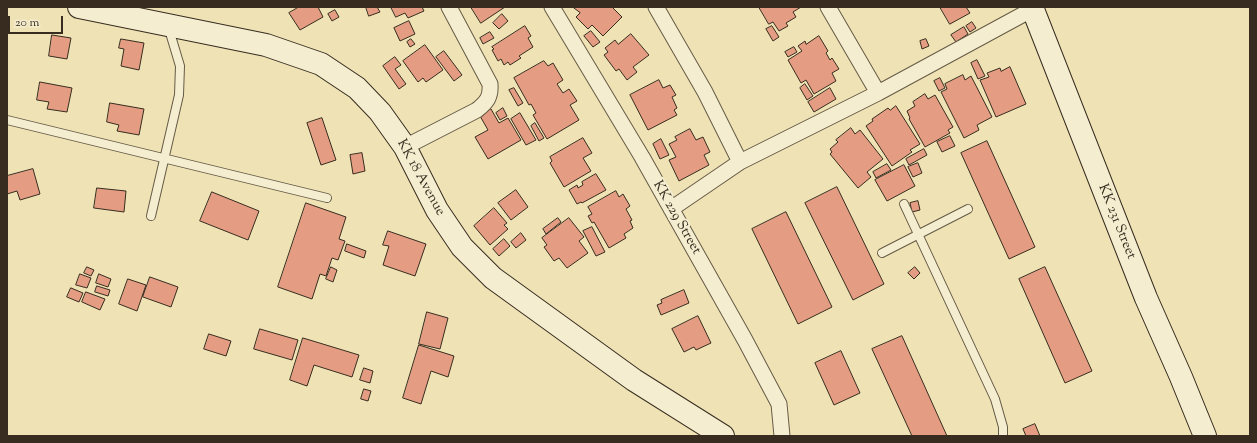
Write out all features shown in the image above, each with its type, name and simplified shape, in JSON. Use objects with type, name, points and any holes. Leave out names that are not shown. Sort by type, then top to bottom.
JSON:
[{"type":"main road","name":"KK 18 Avenue","points":[[79,7],[266,45],[321,64],[357,88],[380,112],[404,147],[437,210],[458,241],[493,278],[634,380],[723,436]]},
{"type":"main road","name":"KK 231 Street","points":[[1033,8],[1143,291],[1205,436]]},
{"type":"street","points":[[404,147],[477,110],[487,102],[490,93],[490,84],[449,7]]},
{"type":"street","name":"KK 229 Street","points":[[552,7],[671,209],[779,404],[782,436]]},
{"type":"street","points":[[656,7],[705,92],[740,162]]},
{"type":"street","points":[[828,7],[878,93]]},
{"type":"street","points":[[671,209],[740,162],[878,93],[1033,8]]},
{"type":"lane","points":[[151,216],[179,95],[180,66],[168,26]]},
{"type":"lane","points":[[7,120],[327,198]]},
{"type":"lane","points":[[904,204],[995,399],[1003,427],[1003,436]]},
{"type":"lane","points":[[882,253],[968,209]]},
{"type":"building","points":[[299,7],[318,7],[323,17],[300,30],[289,13]]},
{"type":"building","points":[[366,7],[377,7],[380,12],[369,16]]},
{"type":"building","points":[[391,7],[422,7],[424,11],[408,18],[405,13],[396,17]]},
{"type":"building","points":[[471,7],[505,7],[481,23]]},
{"type":"building","points":[[573,7],[612,7],[622,17],[603,36],[592,25],[588,29],[576,17],[580,13]]},
{"type":"building","points":[[759,7],[801,7],[793,12],[796,17],[786,23],[788,26],[779,31],[773,22],[769,24]]},
{"type":"building","points":[[940,7],[966,7],[970,13],[950,24]]},
{"type":"building","points":[[335,10],[339,17],[332,21],[328,14]]},
{"type":"building","points":[[502,14],[508,21],[499,29],[493,23]]},
{"type":"building","points":[[409,21],[415,34],[400,41],[394,28]]},
{"type":"building","points":[[972,22],[976,28],[970,32],[966,26]]},
{"type":"building","points":[[525,26],[531,36],[528,38],[533,47],[519,56],[521,58],[510,65],[508,62],[504,65],[501,59],[498,61],[492,47]]},
{"type":"building","points":[[772,26],[779,37],[773,41],[766,29]]},
{"type":"building","points":[[964,27],[968,34],[956,42],[951,35]]},
{"type":"building","points":[[591,31],[600,42],[593,47],[584,36]]},
{"type":"building","points":[[490,32],[494,38],[483,44],[480,38]]},
{"type":"building","points":[[631,34],[649,55],[633,67],[637,72],[627,80],[619,69],[616,71],[604,55],[608,52],[605,48],[615,40],[618,44]]},
{"type":"building","points":[[52,35],[71,38],[67,59],[49,56]]},
{"type":"building","points":[[819,36],[828,51],[826,53],[830,60],[832,58],[839,69],[832,73],[836,81],[814,94],[806,80],[801,83],[788,60],[802,51],[798,46],[805,41],[806,44]]},
{"type":"building","points":[[121,39],[144,43],[139,70],[121,66],[124,49],[119,48]]},
{"type":"building","points":[[411,39],[415,44],[410,47],[407,42]]},
{"type":"building","points":[[926,39],[929,46],[922,49],[920,41]]},
{"type":"building","points":[[425,45],[443,70],[426,82],[423,78],[418,82],[403,61]]},
{"type":"building","points":[[794,47],[797,52],[788,57],[785,52]]},
{"type":"building","points":[[444,51],[462,75],[454,81],[436,57]]},
{"type":"building","points":[[395,57],[401,65],[395,69],[406,84],[399,89],[383,66]]},
{"type":"building","points":[[977,60],[985,76],[978,79],[971,63]]},
{"type":"building","points":[[544,61],[548,66],[553,63],[563,80],[557,84],[563,93],[569,89],[577,101],[570,105],[579,120],[547,139],[533,115],[536,113],[531,104],[529,105],[514,78]]},
{"type":"building","points":[[1010,67],[1026,104],[996,117],[980,80],[989,77],[987,73],[1000,68],[1001,71]]},
{"type":"building","points":[[963,75],[965,80],[971,76],[992,117],[977,125],[979,130],[964,138],[941,92],[947,89],[945,84]]},
{"type":"building","points":[[940,78],[945,88],[939,91],[934,81]]},
{"type":"building","points":[[659,80],[663,88],[670,85],[676,95],[672,97],[677,108],[674,110],[677,115],[648,130],[630,95]]},
{"type":"building","points":[[40,82],[72,88],[67,112],[47,109],[49,102],[37,100]]},
{"type":"building","points":[[805,84],[813,96],[807,100],[800,88]]},
{"type":"building","points":[[514,88],[523,103],[518,106],[509,90]]},
{"type":"building","points":[[830,88],[836,99],[814,112],[808,102]]},
{"type":"building","points":[[925,94],[928,99],[935,95],[953,127],[948,130],[950,133],[925,147],[909,119],[910,118],[907,111],[915,106],[913,102]]},
{"type":"building","points":[[110,103],[144,109],[139,135],[117,131],[119,125],[107,122]]},
{"type":"building","points":[[896,106],[920,144],[910,150],[912,152],[892,166],[866,126],[873,121],[872,119],[888,108],[890,110]]},
{"type":"building","points":[[503,108],[507,116],[500,120],[496,113]]},
{"type":"building","points":[[491,109],[499,123],[508,118],[521,140],[488,159],[475,137],[488,130],[480,116]]},
{"type":"building","points":[[520,113],[536,140],[526,145],[511,119]]},
{"type":"building","points":[[322,118],[336,160],[321,165],[307,123]]},
{"type":"building","points":[[535,123],[544,138],[539,141],[531,126]]},
{"type":"building","points":[[851,128],[855,134],[860,130],[883,159],[867,172],[871,177],[858,188],[830,154],[832,152],[830,149],[838,142],[836,140]]},
{"type":"building","points":[[690,129],[696,140],[703,137],[710,152],[704,155],[709,165],[679,181],[669,160],[676,157],[669,144],[677,140],[675,137]]},
{"type":"building","points":[[950,136],[955,146],[942,152],[937,142]]},
{"type":"building","points":[[583,138],[592,153],[583,158],[591,171],[564,187],[550,163],[552,161],[550,157]]},
{"type":"building","points":[[661,139],[669,155],[660,159],[653,144]]},
{"type":"building","points":[[987,141],[1035,247],[1009,259],[961,153]]},
{"type":"building","points":[[924,149],[927,155],[909,165],[906,159]]},
{"type":"building","points":[[362,153],[365,171],[353,174],[350,155]]},
{"type":"building","points":[[918,163],[922,173],[913,177],[908,167]]},
{"type":"building","points":[[887,164],[891,170],[876,178],[873,172]]},
{"type":"building","points":[[904,165],[915,186],[887,201],[875,180]]},
{"type":"building","points":[[33,169],[40,194],[20,200],[17,191],[7,194],[7,176]]},
{"type":"building","points":[[596,174],[606,190],[582,203],[577,204],[569,190],[577,185],[578,188],[583,185],[582,182]]},
{"type":"building","points":[[837,187],[884,284],[853,300],[805,203]]},
{"type":"building","points":[[97,188],[126,191],[124,212],[94,208]]},
{"type":"building","points":[[516,190],[528,207],[511,220],[498,203]]},
{"type":"building","points":[[616,191],[619,197],[623,194],[630,206],[626,209],[632,220],[630,221],[633,228],[624,234],[626,238],[609,248],[594,222],[592,223],[588,216],[592,214],[588,207]]},
{"type":"building","points":[[212,192],[259,211],[248,240],[200,221]]},
{"type":"building","points":[[918,201],[920,210],[912,212],[910,203]]},
{"type":"building","points":[[306,203],[346,217],[339,239],[345,241],[338,260],[332,258],[326,276],[320,274],[312,299],[278,287]]},
{"type":"building","points":[[494,208],[507,223],[504,225],[508,229],[490,245],[474,226]]},
{"type":"building","points":[[786,212],[832,307],[798,324],[752,229]]},
{"type":"building","points":[[558,218],[561,222],[546,234],[543,229]]},
{"type":"building","points":[[569,218],[584,237],[579,241],[588,253],[567,268],[559,258],[554,261],[544,247],[547,245],[542,238]]},
{"type":"building","points":[[592,227],[605,252],[596,256],[583,231]]},
{"type":"building","points":[[388,231],[426,244],[415,276],[383,265],[389,246],[383,245]]},
{"type":"building","points":[[521,233],[526,240],[516,248],[511,242]]},
{"type":"building","points":[[504,239],[510,246],[499,256],[493,249]]},
{"type":"building","points":[[347,244],[366,251],[364,258],[345,251]]},
{"type":"building","points":[[87,267],[94,270],[91,276],[84,273]]},
{"type":"building","points":[[331,267],[337,270],[333,282],[326,279]]},
{"type":"building","points":[[915,267],[920,273],[914,279],[908,273]]},
{"type":"building","points":[[1045,267],[1092,371],[1065,383],[1019,279]]},
{"type":"building","points":[[80,274],[91,278],[87,288],[76,285]]},
{"type":"building","points":[[99,274],[111,279],[108,287],[96,283]]},
{"type":"building","points":[[150,277],[178,287],[171,307],[143,297]]},
{"type":"building","points":[[128,279],[146,285],[137,311],[119,304]]},
{"type":"building","points":[[97,286],[110,290],[108,296],[95,292]]},
{"type":"building","points":[[71,288],[83,293],[79,302],[67,297]]},
{"type":"building","points":[[684,290],[689,303],[661,315],[657,305],[662,303],[661,300]]},
{"type":"building","points":[[86,292],[105,299],[100,310],[82,302]]},
{"type":"building","points":[[427,312],[448,318],[440,349],[419,344]]},
{"type":"building","points":[[698,316],[711,343],[696,350],[694,347],[684,352],[672,329]]},
{"type":"building","points":[[260,329],[298,340],[292,360],[254,349]]},
{"type":"building","points":[[209,334],[231,341],[226,356],[204,349]]},
{"type":"building","points":[[902,336],[947,436],[912,436],[872,349]]},
{"type":"building","points":[[303,338],[359,355],[352,377],[314,365],[307,386],[290,380]]},
{"type":"building","points":[[419,345],[454,356],[448,377],[431,371],[421,404],[403,398]]},
{"type":"building","points":[[841,351],[860,393],[834,405],[815,363]]},
{"type":"building","points":[[364,368],[373,371],[370,383],[360,380]]},
{"type":"building","points":[[364,389],[371,391],[368,401],[361,399]]},
{"type":"building","points":[[1035,424],[1040,436],[1026,436],[1023,429]]}]
